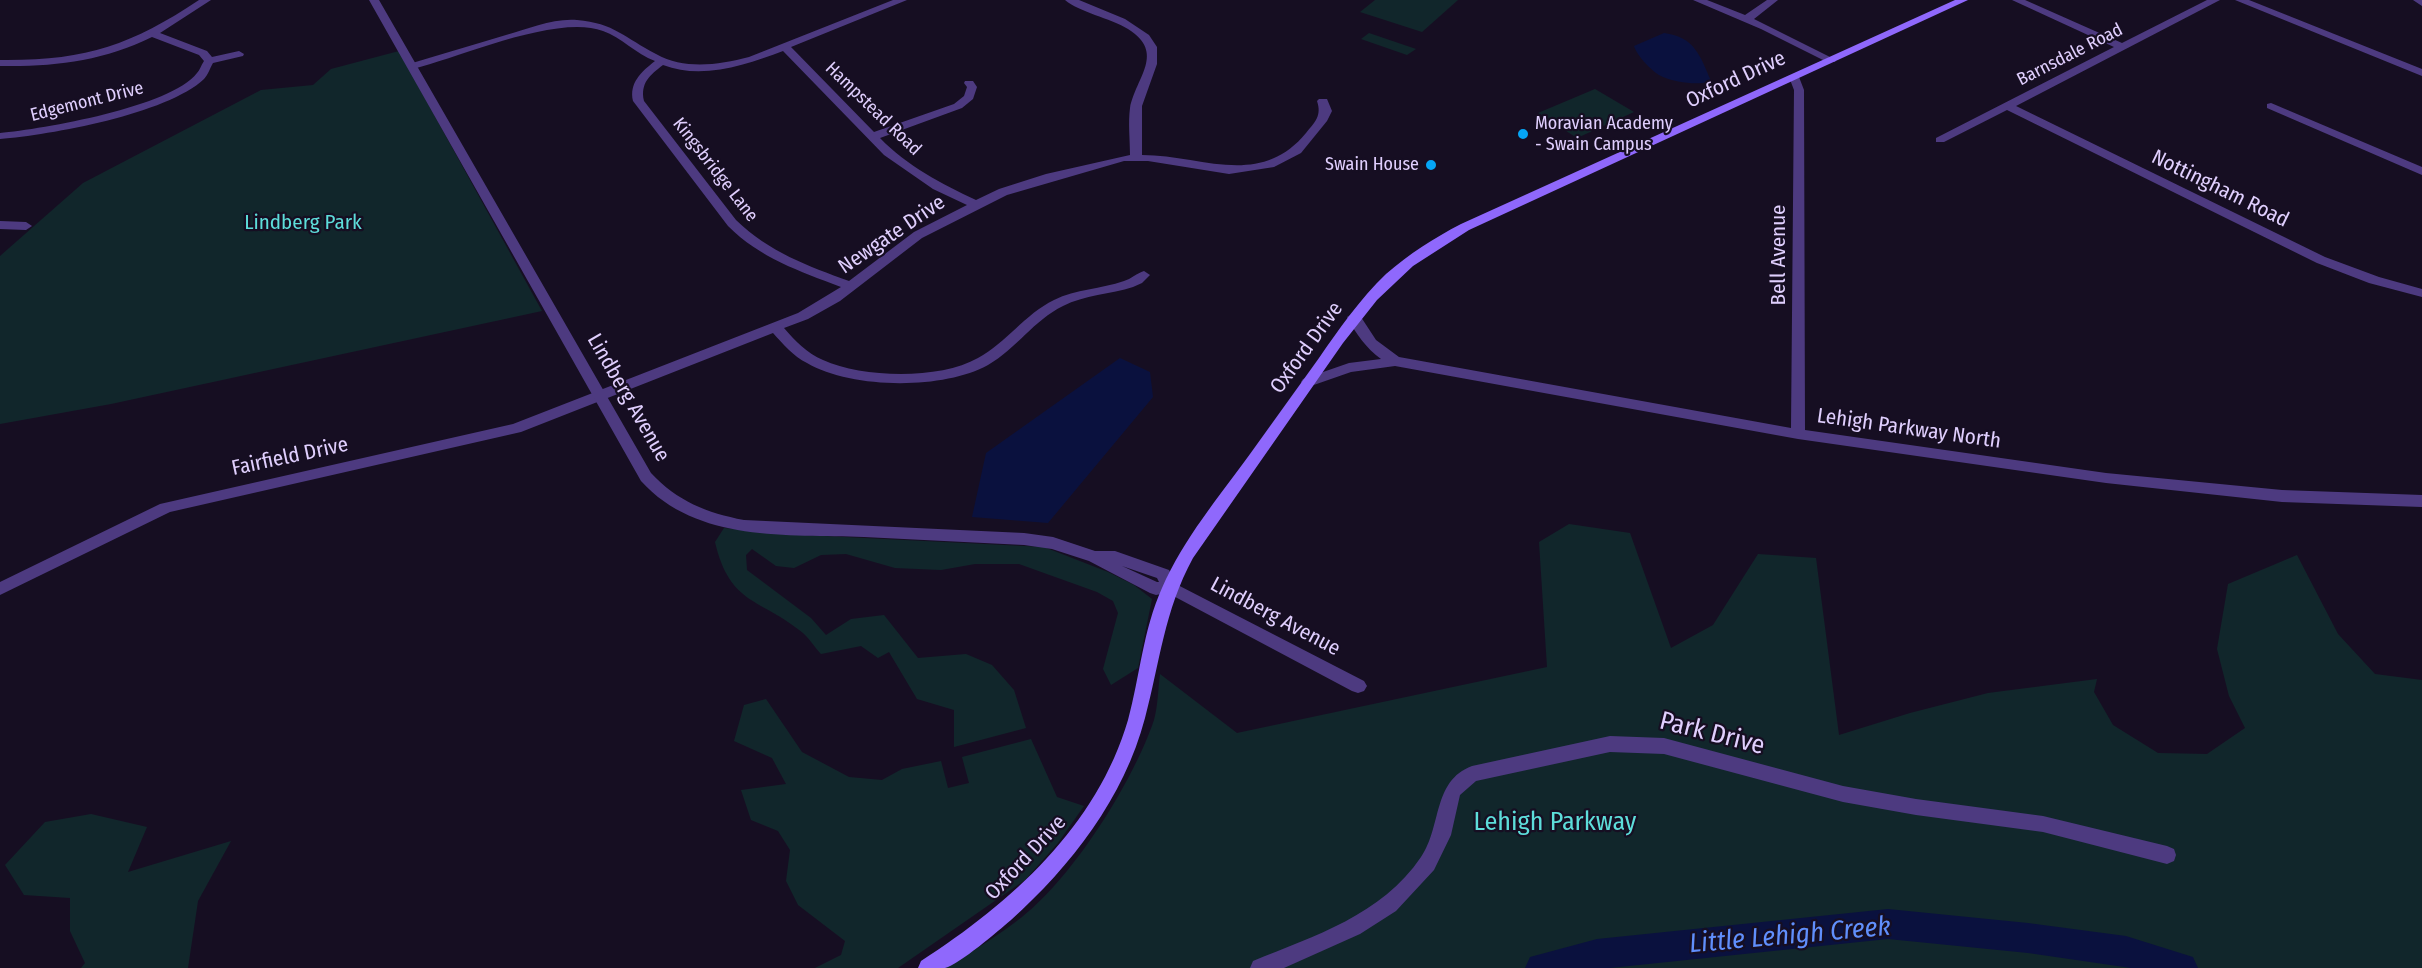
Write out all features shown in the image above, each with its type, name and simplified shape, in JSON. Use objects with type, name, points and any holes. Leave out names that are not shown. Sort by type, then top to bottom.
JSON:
[{"type":"main road","name":"Oxford Drive","points":[[928,968],[969,942],[1004,914],[1048,871],[1085,825],[1119,765],[1136,722],[1154,639],[1170,587],[1191,548],[1354,317],[1391,277],[1444,238],[1963,0]]},
{"type":"street","points":[[0,63],[45,64],[83,59],[114,50],[150,33],[206,0]]},
{"type":"street","name":"Lindberg Avenue","points":[[374,0],[646,477],[668,499],[692,512],[721,522],[756,526],[1024,539],[1053,543],[1095,556],[1115,557],[1163,574],[1170,587],[1358,686]]},
{"type":"street","points":[[412,66],[538,29],[575,23],[598,25],[614,31],[662,61],[698,68],[726,66],[753,59],[902,0]]},
{"type":"street","points":[[1070,0],[1133,27],[1148,39],[1152,46],[1153,61],[1140,93],[1135,113],[1136,157]]},
{"type":"street","points":[[1698,0],[1747,19],[1831,60]]},
{"type":"street","points":[[1747,19],[1773,0]]},
{"type":"street","points":[[2017,0],[2122,46]]},
{"type":"street","name":"Barnsdale Road","points":[[1941,140],[2215,0]]},
{"type":"street","points":[[2240,0],[2422,73]]},
{"type":"street","points":[[2418,0],[2422,3]]},
{"type":"street","points":[[150,33],[203,53],[208,61],[239,54]]},
{"type":"street","name":"Hampstead Road","points":[[785,47],[888,153],[920,176],[975,204]]},
{"type":"street","name":"Edgemont Drive","points":[[0,136],[48,130],[140,108],[194,81],[205,71],[208,61]]},
{"type":"street","name":"Kingsbridge Lane","points":[[662,61],[650,69],[639,82],[637,89],[639,101],[732,223],[757,246],[851,286]]},
{"type":"street","name":"Bell Avenue","points":[[1794,77],[1799,90],[1798,434]]},
{"type":"street","points":[[872,137],[958,106],[969,97],[972,87],[969,83]]},
{"type":"street","name":"Newgate Drive","points":[[600,395],[776,327],[822,306],[918,235],[975,204],[1050,177],[1136,157],[1229,170],[1270,165],[1291,156],[1317,127],[1326,111],[1323,100]]},
{"type":"street","name":"Nottingham Road","points":[[2007,106],[2305,253],[2374,280],[2422,293]]},
{"type":"street","points":[[2271,106],[2422,171]]},
{"type":"street","points":[[0,225],[26,226]]},
{"type":"street","points":[[776,327],[804,355],[830,368],[868,376],[953,374],[982,362],[1058,303],[1081,294],[1135,283],[1144,275]]},
{"type":"street","name":"Lehigh Parkway North","points":[[1354,317],[1366,339],[1378,352],[1395,361],[1798,434],[2106,478],[2282,496],[2422,501]]},
{"type":"street","name":"Lehigh Parkway North","points":[[1308,382],[1349,368],[1395,361]]},
{"type":"street","name":"Fairfield Drive","points":[[0,589],[146,517],[174,506],[490,436],[542,419],[600,395]]},
{"type":"street","name":"Park Drive","points":[[1260,968],[1366,921],[1414,881],[1438,845],[1449,799],[1454,788],[1462,780],[1472,774],[1610,744],[1664,746],[1852,796],[1916,807],[1988,814],[2043,824],[2167,855]]},
{"type":"green space","points":[[1375,0],[1458,0],[1422,32],[1360,12]]},
{"type":"green space","points":[[1369,33],[1416,49],[1407,55],[1361,39]]},
{"type":"green space","name":"Lindberg Park","points":[[399,51],[542,311],[111,404],[0,424],[0,256],[83,183],[261,90],[313,85],[331,69]]},
{"type":"green space","points":[[1595,89],[1634,112],[1577,138],[1538,113]]},
{"type":"green space","name":"Lehigh Parkway","points":[[1569,524],[1630,533],[1671,648],[1713,625],[1758,554],[1816,558],[1839,735],[1910,713],[1988,693],[2097,679],[2094,692],[2113,725],[2158,753],[2207,754],[2245,728],[2229,696],[2217,649],[2228,584],[2297,555],[2338,634],[2375,674],[2422,680],[2422,968],[945,968],[1022,917],[1041,900],[1081,853],[1116,799],[1144,745],[1154,720],[1160,674],[1237,733],[1547,667],[1539,542]]},
{"type":"green space","points":[[724,528],[805,535],[1044,547],[1108,572],[1134,585],[1152,599],[1138,668],[1111,685],[1103,669],[1118,613],[1113,601],[1097,592],[1019,564],[975,564],[941,570],[895,568],[846,554],[821,555],[794,568],[776,566],[752,549],[746,555],[747,570],[811,618],[826,635],[851,619],[884,615],[918,658],[966,654],[992,665],[1014,690],[1026,728],[954,747],[954,710],[917,699],[889,652],[878,658],[861,646],[821,654],[803,633],[738,590],[721,563],[715,542]]},
{"type":"green space","points":[[766,699],[802,752],[849,777],[882,780],[902,769],[941,761],[948,788],[969,783],[962,757],[1031,739],[1057,797],[1084,806],[1058,843],[1025,880],[898,968],[815,968],[841,955],[845,941],[798,905],[786,881],[790,850],[778,831],[751,820],[741,790],[786,784],[772,758],[734,741],[744,705]]},
{"type":"green space","points":[[91,814],[147,827],[128,872],[231,841],[198,901],[188,968],[81,968],[85,963],[70,931],[70,898],[24,895],[5,865],[45,822]]},
{"type":"shaded area","points":[[1664,33],[1690,43],[1711,81],[1694,83],[1674,80],[1659,75],[1646,64],[1634,46]]},
{"type":"shaded area","points":[[1120,358],[1150,372],[1153,397],[1048,523],[972,517],[986,453]]},
{"type":"waterway","name":"Little Lehigh Creek","points":[[1541,968],[1597,954],[1888,924],[2028,938],[2126,951],[2182,968]]},
{"type":"place","name":"Moravian Academy - Swain Campus","points":[[1523,134]]},
{"type":"place","name":"Swain House","points":[[1431,165]]}]
